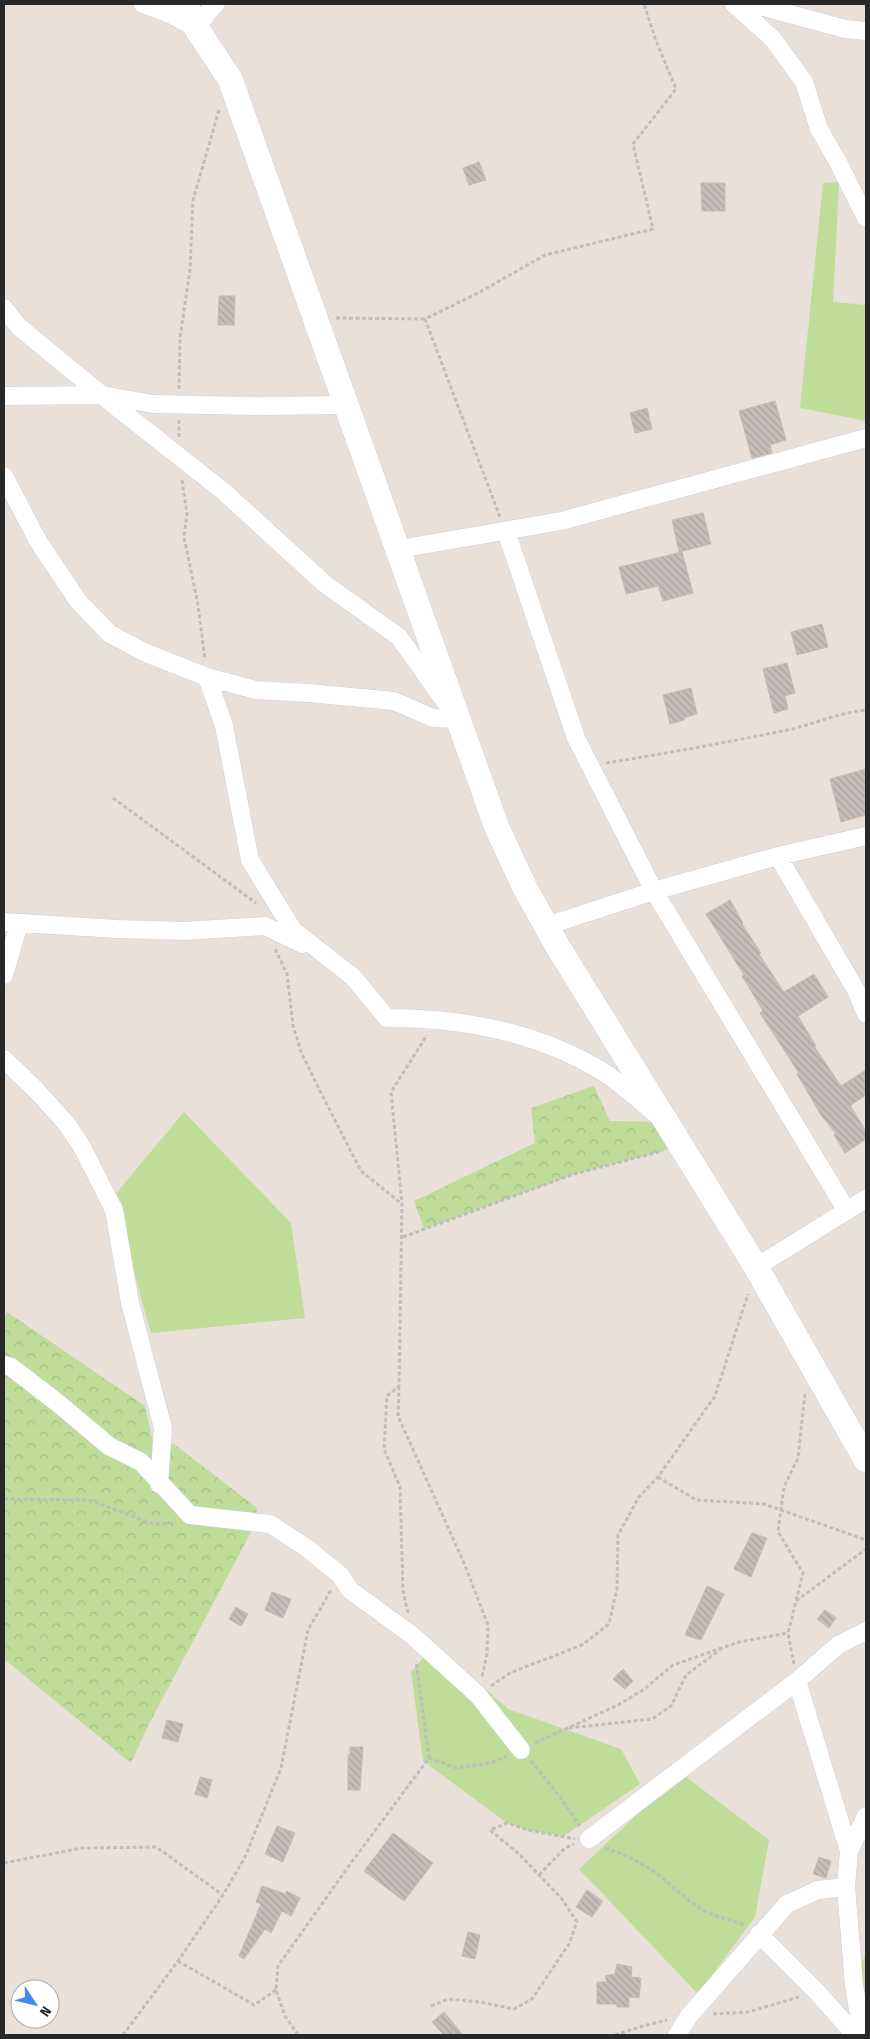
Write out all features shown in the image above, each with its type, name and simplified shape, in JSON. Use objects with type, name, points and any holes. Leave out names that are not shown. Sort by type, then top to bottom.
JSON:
[{"type":"street","points":[[143,4],[170,14],[197,29]]},
{"type":"street","points":[[186,4],[197,29],[230,79],[497,828],[525,888],[665,1122],[756,1267],[866,1460]]},
{"type":"street","points":[[197,29],[207,13],[216,4]]},
{"type":"street","points":[[734,4],[773,39],[804,82],[819,129],[866,218]]},
{"type":"street","points":[[753,4],[845,28],[866,31]]},
{"type":"street","points":[[4,308],[19,327],[223,491],[325,584],[398,637],[458,720]]},
{"type":"street","points":[[4,396],[102,395],[154,404],[179,405],[345,405]]},
{"type":"street","points":[[399,549],[561,521],[866,438]]},
{"type":"street","points":[[4,476],[38,541],[78,601],[110,634],[146,653],[207,677],[256,690],[309,693],[394,702],[433,718],[458,720]]},
{"type":"street","points":[[506,531],[576,738],[654,891],[847,1211]]},
{"type":"street","points":[[207,677],[224,726],[250,860],[292,930],[353,977],[387,1018],[427,1018],[463,1022],[518,1033],[559,1049],[601,1071],[665,1122]]},
{"type":"street","points":[[546,926],[654,891],[778,856],[866,836]]},
{"type":"street","points":[[778,856],[857,992],[866,1014]]},
{"type":"street","points":[[4,974],[11,923],[184,931],[265,926],[329,958]]},
{"type":"street","points":[[4,1059],[66,1123],[81,1145],[114,1210],[130,1303],[163,1428],[159,1484]]},
{"type":"street","points":[[756,1267],[866,1199]]},
{"type":"street","points":[[4,1365],[12,1367],[108,1446],[141,1462],[159,1484],[190,1515],[270,1524],[307,1548],[340,1575],[350,1590],[413,1636],[478,1695],[522,1750]]},
{"type":"street","points":[[590,1839],[743,1721],[797,1682],[838,1645],[866,1631]]},
{"type":"street","points":[[797,1682],[849,1851]]},
{"type":"street","points":[[862,2035],[854,1985],[846,1887],[849,1851],[866,1816]]},
{"type":"street","points":[[678,2035],[689,2016],[787,1904],[818,1890],[846,1887]]},
{"type":"street","points":[[759,1934],[817,1992],[855,2035]]},
{"type":"path","points":[[315,318],[425,319],[480,292],[545,255],[653,229],[633,144],[676,89],[655,38],[644,4]]},
{"type":"path","points":[[207,677],[198,605],[184,537],[187,514],[180,457],[180,337],[190,270],[193,200],[215,121],[230,79]]},
{"type":"path","points":[[425,319],[506,531]]},
{"type":"path","points":[[590,765],[697,749],[810,725],[854,711],[866,710]]},
{"type":"path","points":[[113,798],[256,903]]},
{"type":"path","points":[[255,895],[256,903],[265,926],[287,974],[293,1024],[301,1052],[361,1171],[402,1204]]},
{"type":"path","points":[[430,1031],[391,1092],[402,1204],[398,1416],[464,1563],[488,1625],[488,1654],[478,1695]]},
{"type":"path","points":[[402,1237],[574,1174],[681,1146]]},
{"type":"path","points":[[478,1695],[510,1673],[582,1645],[609,1624],[617,1588],[618,1534],[639,1497],[658,1477],[715,1396],[756,1267]]},
{"type":"path","points":[[797,1682],[788,1633],[803,1573],[778,1532],[784,1487],[798,1458],[809,1360]]},
{"type":"path","points":[[298,2035],[285,2016],[276,1990],[278,1966],[348,1867],[429,1758],[413,1636],[403,1592],[400,1487],[384,1449],[387,1396],[399,1386]]},
{"type":"path","points":[[658,1477],[696,1500],[764,1504],[781,1508],[866,1540]]},
{"type":"path","points":[[4,1499],[89,1500],[154,1524],[184,1522]]},
{"type":"path","points":[[795,1601],[866,1549]]},
{"type":"path","points":[[123,2035],[178,1962],[223,1895],[245,1857],[281,1768],[308,1630],[340,1575]]},
{"type":"path","points":[[429,1758],[456,1768],[491,1763],[618,1705],[643,1690],[673,1665],[739,1642],[788,1633]]},
{"type":"path","points":[[566,1728],[652,1719],[671,1706],[686,1675],[723,1648]]},
{"type":"path","points":[[522,1750],[560,1797],[590,1839],[605,1848],[636,1860],[656,1873],[701,1909],[716,1917],[739,1922],[759,1934]]},
{"type":"path","points":[[431,2006],[448,1999],[480,2002],[514,2009],[532,1999],[568,1944],[577,1922],[562,1898],[539,1875],[519,1854],[490,1830],[507,1824],[528,1830],[574,1838],[580,1841],[565,1848],[539,1875]]},
{"type":"path","points":[[4,1863],[82,1848],[156,1846],[223,1895]]},
{"type":"path","points":[[178,1962],[254,2005],[276,1990]]},
{"type":"path","points":[[615,2035],[643,2026],[689,2016],[748,2012],[817,1992]]},
{"type":"green space","points":[[839,182],[833,302],[866,305],[866,421],[800,408],[823,183]]},
{"type":"green space","points":[[594,1086],[610,1121],[665,1122],[681,1146],[574,1174],[424,1229],[414,1201],[535,1143],[531,1108]]},
{"type":"green space","points":[[184,1112],[291,1223],[305,1318],[151,1333],[113,1197]]},
{"type":"green space","points":[[7,1312],[145,1406],[153,1442],[174,1444],[257,1508],[255,1525],[149,1724],[131,1763],[4,1659],[4,1319]]},
{"type":"green space","points":[[435,1645],[508,1709],[621,1749],[640,1784],[564,1836],[529,1830],[507,1823],[423,1761],[411,1672]]},
{"type":"green space","points":[[681,1773],[769,1840],[755,1917],[698,1994],[579,1869]]},
{"type":"green space","points":[[866,1956],[866,2019],[860,2015],[862,1961]]},
{"type":"building","points":[[479,162],[486,180],[469,185],[463,168]]},
{"type":"building","points":[[701,183],[725,183],[725,211],[702,211]]},
{"type":"building","points":[[219,296],[235,296],[234,325],[218,325]]},
{"type":"building","points":[[775,401],[786,440],[770,445],[772,453],[752,458],[739,411]]},
{"type":"building","points":[[647,408],[652,429],[635,433],[630,413]]},
{"type":"building","points":[[703,513],[711,544],[679,552],[672,520]]},
{"type":"building","points":[[682,552],[693,593],[663,601],[658,586],[626,594],[619,567]]},
{"type":"building","points":[[822,624],[828,647],[797,655],[791,632]]},
{"type":"building","points":[[787,663],[795,693],[785,696],[788,709],[774,713],[763,669]]},
{"type":"building","points":[[691,688],[697,714],[670,724],[663,695]]},
{"type":"building","points":[[866,769],[866,815],[841,822],[830,779]]},
{"type":"building","points":[[730,900],[742,924],[761,953],[759,954],[784,992],[814,974],[828,997],[798,1016],[816,1046],[814,1046],[841,1086],[866,1070],[866,1095],[851,1105],[851,1107],[866,1131],[866,1139],[845,1153],[834,1135],[836,1134],[821,1115],[797,1074],[799,1073],[760,1013],[763,1011],[742,976],[744,975],[706,914]]},
{"type":"building","points":[[752,1533],[767,1538],[751,1577],[734,1569]]},
{"type":"building","points":[[707,1586],[724,1594],[701,1640],[685,1635]]},
{"type":"building","points":[[272,1592],[291,1599],[283,1618],[265,1610]]},
{"type":"building","points":[[236,1607],[248,1614],[241,1626],[229,1619]]},
{"type":"building","points":[[825,1610],[836,1618],[829,1628],[817,1619]]},
{"type":"building","points":[[623,1669],[633,1681],[625,1689],[613,1679]]},
{"type":"building","points":[[167,1720],[183,1724],[178,1742],[162,1738]]},
{"type":"building","points":[[350,1747],[363,1747],[360,1790],[348,1790],[348,1755],[350,1755]]},
{"type":"building","points":[[200,1777],[212,1780],[207,1798],[195,1794]]},
{"type":"building","points":[[277,1826],[295,1833],[283,1862],[265,1854]]},
{"type":"building","points":[[393,1833],[433,1863],[404,1901],[364,1871]]},
{"type":"building","points":[[819,1857],[831,1861],[826,1878],[813,1874]]},
{"type":"building","points":[[262,1886],[286,1894],[286,1891],[300,1898],[291,1916],[282,1911],[271,1933],[265,1929],[244,1959],[239,1956],[261,1904],[256,1902]]},
{"type":"building","points":[[587,1890],[603,1901],[592,1917],[576,1907]]},
{"type":"building","points":[[468,1932],[480,1935],[475,1959],[462,1956]]},
{"type":"building","points":[[617,1964],[632,1967],[631,1977],[641,1978],[639,1998],[629,1997],[629,2007],[617,2007],[617,2004],[597,2004],[597,1982],[607,1982],[605,1976],[615,1974]]},
{"type":"building","points":[[444,2012],[463,2035],[444,2035],[432,2022]]}]
